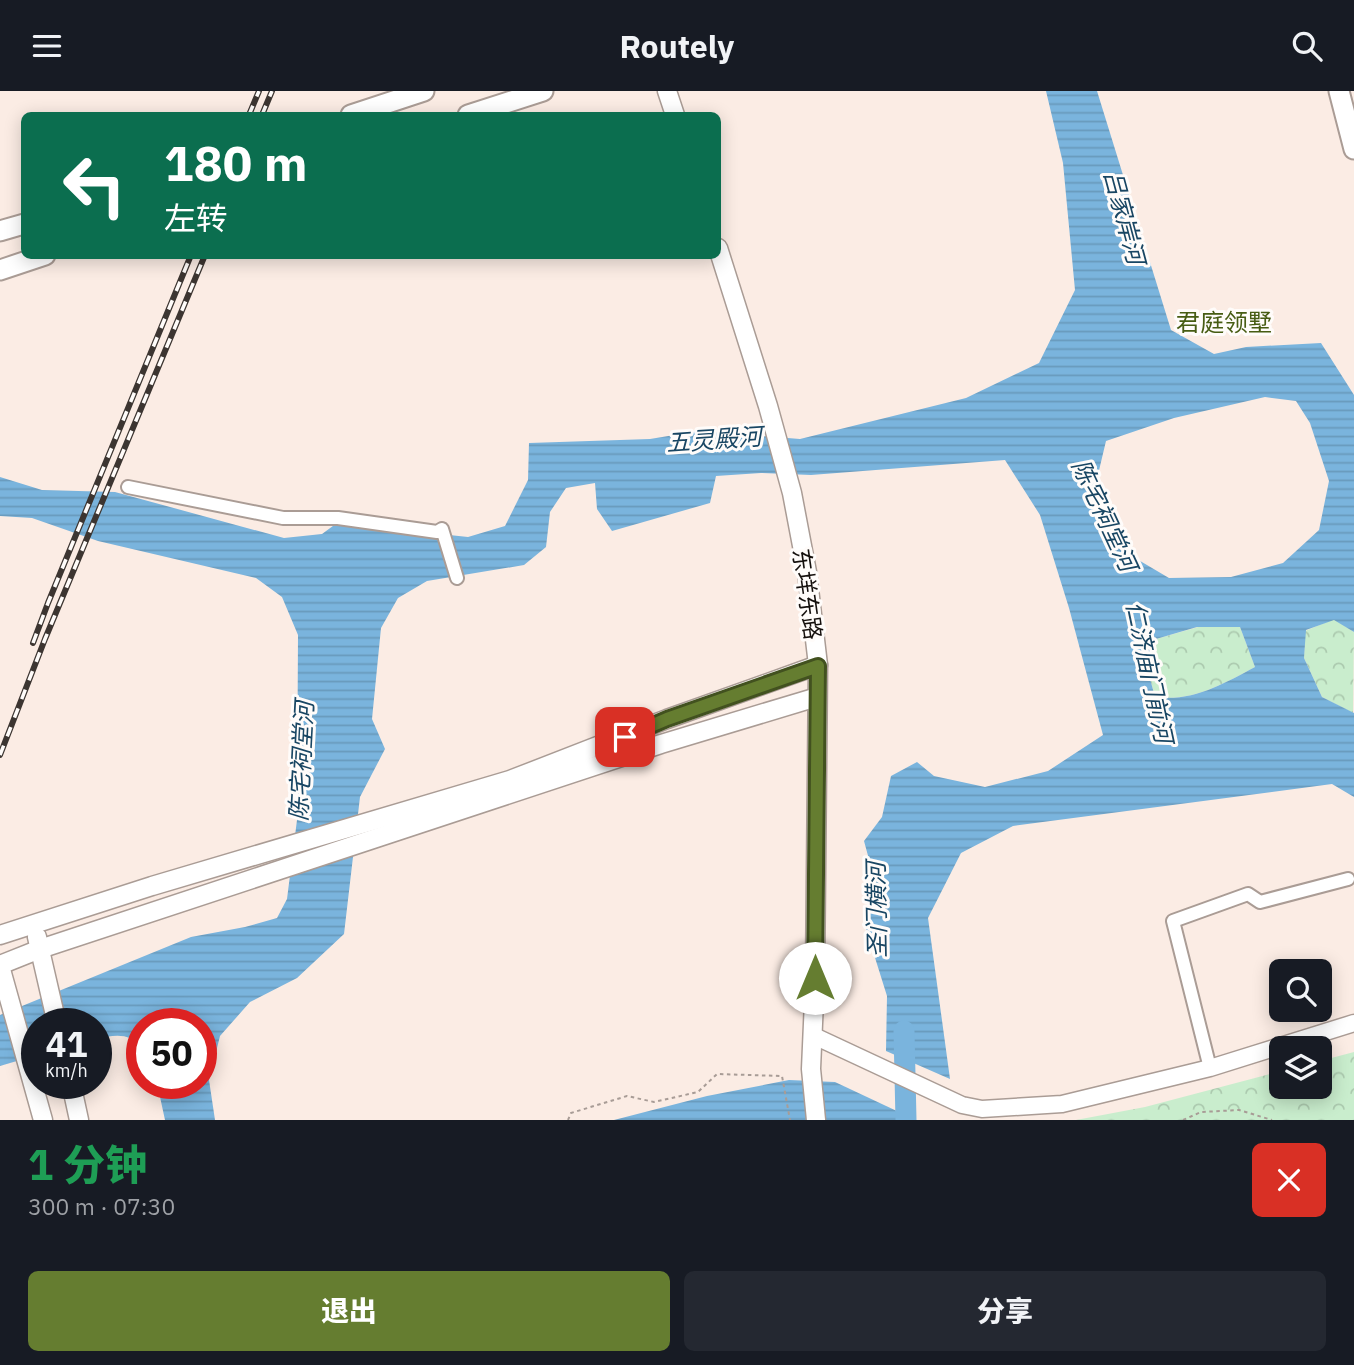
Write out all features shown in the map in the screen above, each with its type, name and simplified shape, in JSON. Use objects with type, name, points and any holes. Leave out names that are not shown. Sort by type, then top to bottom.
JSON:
[{"type":"main road","points":[[360,112],[424,91]]},
{"type":"main road","points":[[477,112],[543,91]]},
{"type":"main road","points":[[667,91],[674,112]]},
{"type":"main road","points":[[1339,91],[1354,149]]},
{"type":"main road","points":[[0,231],[21,225]]},
{"type":"main road","name":"东垟东路","points":[[721,257],[768,406],[792,493],[807,572],[818,666],[815,978],[811,1069],[816,1120]]},
{"type":"main road","points":[[0,270],[33,259]]},
{"type":"main road","points":[[0,935],[510,780],[667,719],[818,666]]},
{"type":"main road","points":[[43,1120],[0,965],[40,949],[661,744],[817,697]]},
{"type":"main road","points":[[34,924],[53,1008]]},
{"type":"main road","points":[[74,1099],[79,1120]]},
{"type":"street","points":[[128,487],[283,518],[338,518],[437,532],[442,529],[457,578]]},
{"type":"street","points":[[1210,1068],[1173,921],[1248,894],[1260,902],[1348,879]]},
{"type":"street","points":[[812,1035],[962,1105],[982,1109],[1062,1104],[1210,1068],[1354,1023]]},
{"type":"path","points":[[568,1120],[571,1113],[627,1096],[654,1102],[698,1092],[717,1075],[782,1076],[790,1120]]},
{"type":"path","points":[[1184,1120],[1201,1112],[1239,1110],[1272,1120]]},
{"type":"green space","points":[[1334,619],[1354,632],[1353,713],[1322,697],[1304,658],[1305,631]]},
{"type":"green space","points":[[1198,627],[1240,627],[1255,667],[1195,694],[1155,697],[1149,675],[1156,639]]},
{"type":"green space","points":[[1354,1052],[1354,1120],[1076,1120],[1145,1107],[1269,1074],[1269,1099],[1332,1099],[1332,1058]]},
{"type":"water","points":[[1046,91],[1097,91],[1171,330],[1214,354],[1246,347],[1321,343],[1354,395],[1354,632],[1334,620],[1306,630],[1304,658],[1322,697],[1354,713],[1354,797],[1332,784],[1013,826],[961,853],[928,918],[950,1079],[886,1051],[887,996],[866,929],[876,885],[864,841],[882,817],[891,776],[917,762],[934,776],[985,787],[1048,771],[1103,735],[1069,608],[1040,515],[1005,460],[811,475],[761,473],[716,476],[710,503],[612,531],[597,509],[595,483],[566,488],[550,512],[546,547],[524,565],[427,581],[398,598],[381,628],[372,719],[385,749],[360,797],[344,934],[297,978],[250,1002],[220,1036],[217,1048],[217,1008],[126,1008],[126,1037],[112,1036],[112,1008],[21,1008],[21,1060],[0,1066],[0,1015],[191,937],[277,918],[287,899],[297,820],[298,635],[282,597],[256,578],[98,541],[32,518],[0,516],[0,477],[42,490],[115,492],[284,538],[322,534],[337,523],[468,537],[505,526],[528,480],[529,443],[650,439],[699,431],[800,439],[966,398],[1039,363],[1075,290],[1063,163]],"holes":[[[1265,397],[1296,401],[1310,423],[1329,481],[1319,530],[1283,563],[1231,577],[1169,578],[1113,545],[1096,483],[1106,441],[1174,418]],[[1197,627],[1240,627],[1255,667],[1195,694],[1155,697],[1149,675],[1156,639]]]},
{"type":"water","points":[[789,1080],[835,1082],[916,1120],[614,1120],[707,1096]]},
{"type":"water","points":[[160,1099],[212,1099],[215,1120],[165,1120]]},
{"type":"waterway","name":"圣门横河","points":[[904,1031],[906,1120]]},
{"type":"railway","points":[[250,112],[259,91]]},
{"type":"railway","points":[[263,112],[272,91]]},
{"type":"railway","points":[[33,643],[189,259]]},
{"type":"railway","points":[[0,755],[45,639],[203,259]]},
{"type":"district","name":"君庭领墅","points":[[1224,322]]},
{"type":"route","points":[[625,737],[667,719],[818,666],[815,978]]},
{"type":"water label","name":"吕家岸河","points":[[1125,217]]},
{"type":"water label","name":"五灵殿河","points":[[714,439]]},
{"type":"water label","name":"陈宅祠堂河","points":[[1105,515]]},
{"type":"water label","name":"仁济庙门前河","points":[[1150,672]]},
{"type":"water label","name":"陈宅祠堂河","points":[[301,761]]}]
